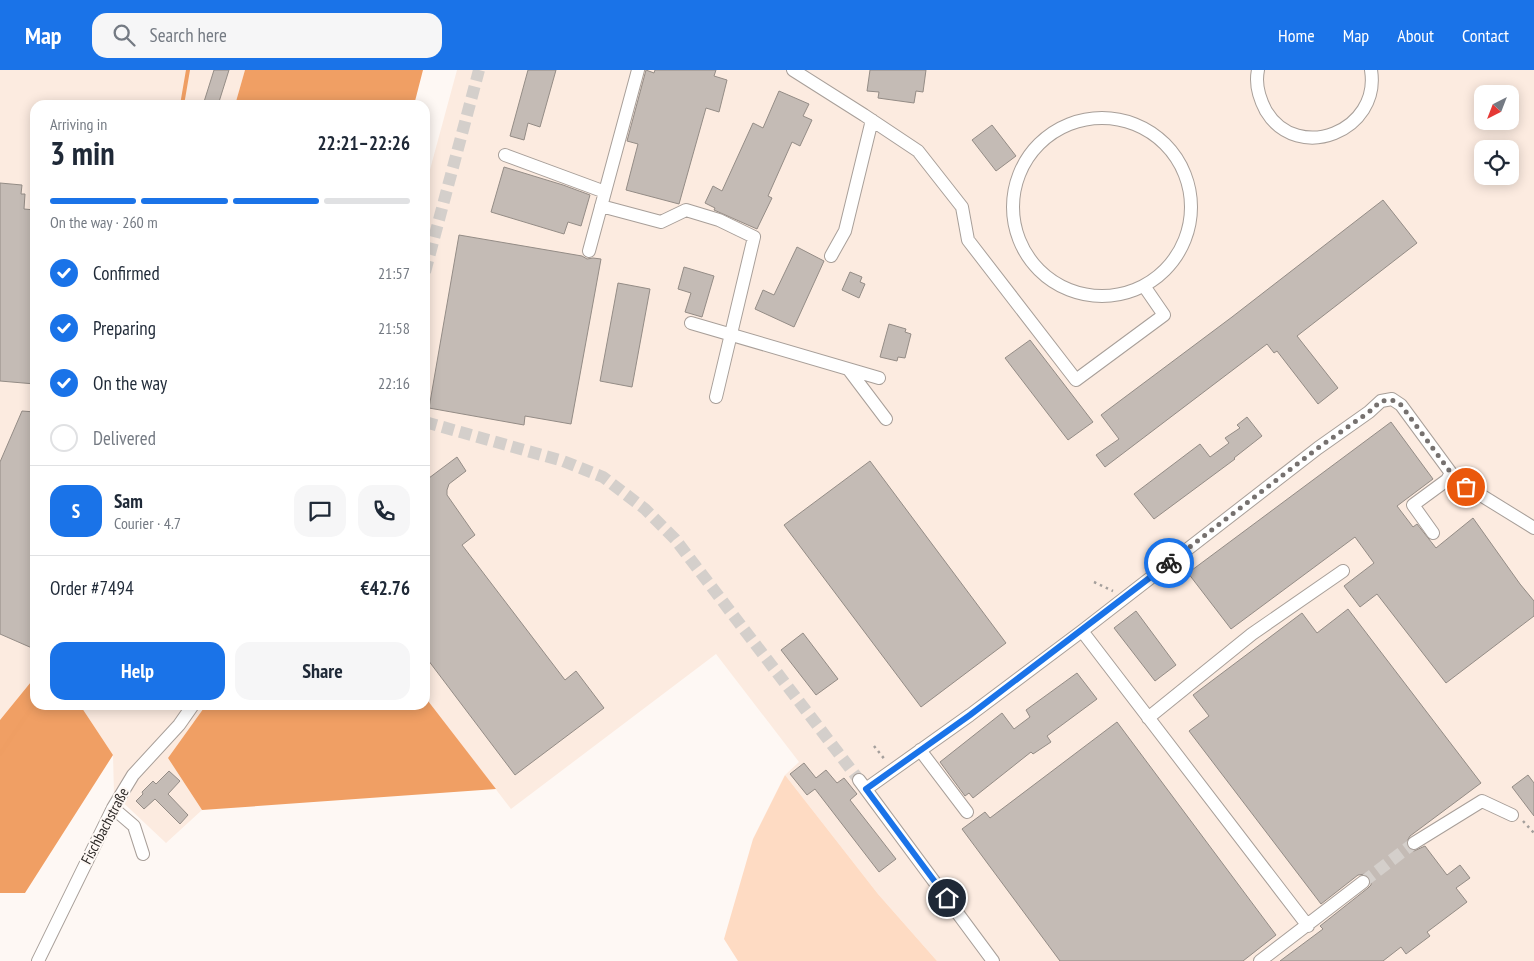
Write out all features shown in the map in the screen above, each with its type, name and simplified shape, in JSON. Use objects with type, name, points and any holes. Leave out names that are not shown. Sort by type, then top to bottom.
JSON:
[{"type":"street","points":[[589,251],[638,70]]},
{"type":"street","points":[[1258,70],[1257,84],[1259,95],[1268,114],[1275,122],[1293,133],[1314,137],[1324,137],[1344,129],[1360,115],[1370,96],[1372,86],[1371,70]]},
{"type":"street","points":[[797,71],[918,151],[962,207],[968,240],[1076,380],[1164,315],[1144,286]]},
{"type":"street","points":[[1098,118],[1111,118],[1137,125],[1160,139],[1184,171],[1188,184],[1191,210],[1186,237],[1181,249],[1165,270],[1144,286],[1119,295],[1079,294],[1054,283],[1044,275],[1034,266],[1020,243],[1013,217],[1012,204],[1017,178],[1022,166],[1034,149],[1048,135],[1060,128],[1085,119],[1098,118]]},
{"type":"street","points":[[831,256],[845,231],[872,120]]},
{"type":"street","points":[[505,155],[605,192]]},
{"type":"street","points":[[601,206],[661,222],[686,210],[719,220],[754,237],[716,396]]},
{"type":"street","points":[[691,323],[879,378]]},
{"type":"street","points":[[849,370],[886,420]]},
{"type":"street","points":[[993,961],[862,784],[892,770],[1082,631],[1381,401],[1392,400],[1401,405],[1451,473],[1447,480],[1413,505],[1434,533]]},
{"type":"street","points":[[1450,476],[1534,528]]},
{"type":"street","points":[[1148,718],[1252,634],[1343,571]]},
{"type":"street","points":[[1082,631],[1308,926]]},
{"type":"street","name":"Fischbachstraße","points":[[38,961],[113,808],[133,774],[179,725],[190,710]]},
{"type":"street","points":[[920,750],[967,812]]},
{"type":"street","points":[[1414,843],[1482,802],[1512,814]]},
{"type":"street","points":[[113,808],[134,826],[143,854]]},
{"type":"street","points":[[1260,961],[1363,882]]},
{"type":"path","points":[[1094,582],[1113,591],[1121,601]]},
{"type":"path","points":[[874,746],[892,770]]},
{"type":"shaded area","points":[[0,70],[245,70],[236,100],[30,100],[30,683],[0,720]]},
{"type":"shaded area","points":[[245,70],[423,70],[415,100],[236,100]]},
{"type":"shaded area","points":[[457,70],[1534,70],[1534,961],[937,961],[878,894],[785,775],[799,762],[716,654],[511,809],[430,704],[430,170]]},
{"type":"shaded area","points":[[30,683],[30,710],[83,710],[113,755],[25,893],[0,893],[0,720]]},
{"type":"shaded area","points":[[430,703],[496,789],[202,810],[168,758],[202,710],[430,710]]},
{"type":"shaded area","points":[[83,710],[202,710],[168,758],[202,810],[166,843],[114,794],[113,755]]},
{"type":"shaded area","points":[[785,775],[878,894],[937,961],[738,961],[724,939],[753,839]]},
{"type":"building","points":[[214,70],[229,70],[220,100],[205,100]]},
{"type":"building","points":[[528,70],[556,70],[540,127],[528,123],[524,140],[510,136]]},
{"type":"building","points":[[646,70],[654,73],[655,70],[716,70],[714,76],[727,80],[719,112],[706,108],[679,204],[626,190],[638,144],[627,141]]},
{"type":"building","points":[[870,70],[926,70],[923,92],[916,91],[914,103],[878,98],[879,92],[867,91]]},
{"type":"building","points":[[779,91],[809,104],[803,116],[812,120],[800,146],[792,142],[768,196],[772,198],[757,229],[714,210],[715,208],[705,203],[713,186],[722,191],[753,123],[763,128]]},
{"type":"building","points":[[992,125],[1016,156],[996,171],[972,140]]},
{"type":"building","points":[[504,167],[590,195],[581,226],[568,222],[564,234],[491,212]]},
{"type":"building","points":[[0,183],[22,185],[21,194],[25,194],[24,209],[30,210],[30,384],[0,381]]},
{"type":"building","points":[[1383,200],[1417,243],[1297,336],[1338,388],[1318,404],[1277,351],[1274,353],[1267,344],[1105,467],[1096,455],[1119,439],[1101,415]]},
{"type":"building","points":[[459,235],[582,256],[587,259],[601,259],[571,424],[525,416],[524,425],[430,408]]},
{"type":"building","points":[[797,247],[824,261],[794,327],[755,309],[763,290],[774,295]]},
{"type":"building","points":[[684,267],[714,276],[702,317],[685,312],[691,293],[678,289]]},
{"type":"building","points":[[850,272],[862,277],[860,282],[865,284],[859,298],[842,290]]},
{"type":"building","points":[[618,283],[650,289],[632,387],[600,381]]},
{"type":"building","points":[[889,324],[906,329],[905,332],[911,334],[905,358],[898,357],[897,361],[880,357]]},
{"type":"building","points":[[1030,340],[1093,422],[1068,440],[1005,358]]},
{"type":"building","points":[[22,411],[30,412],[30,647],[0,634],[0,462]]},
{"type":"building","points":[[1247,417],[1262,436],[1235,459],[1154,519],[1134,494],[1200,444],[1210,457],[1229,443],[1225,438],[1240,428],[1237,425]]},
{"type":"building","points":[[1391,422],[1433,479],[1397,506],[1413,527],[1417,524],[1436,548],[1473,518],[1534,601],[1534,616],[1446,683],[1377,594],[1360,607],[1344,586],[1374,563],[1355,537],[1231,629],[1188,573]]},
{"type":"building","points":[[457,457],[466,471],[449,484],[447,495],[475,535],[462,545],[565,680],[576,671],[604,708],[515,775],[430,663],[430,477]]},
{"type":"building","points":[[870,461],[1006,643],[921,707],[784,525]]},
{"type":"building","points":[[1348,609],[1481,783],[1410,836],[1406,843],[1407,848],[1414,851],[1425,846],[1447,875],[1460,865],[1470,878],[1456,888],[1467,902],[1427,932],[1430,936],[1406,954],[1401,947],[1383,961],[1280,961],[1323,929],[1320,926],[1368,888],[1371,885],[1371,880],[1366,874],[1358,875],[1321,904],[1189,731],[1209,716],[1193,695],[1302,613],[1317,633]]},
{"type":"building","points":[[1136,611],[1176,665],[1155,681],[1114,628]]},
{"type":"building","points":[[803,633],[838,679],[816,695],[781,650]]},
{"type":"building","points":[[1077,673],[1097,699],[1047,736],[1051,742],[1033,754],[1031,752],[973,798],[969,793],[965,796],[940,762],[1002,713],[1014,729],[1030,717],[1026,710]]},
{"type":"building","points":[[1117,722],[1276,935],[1243,961],[1060,961],[962,829],[985,812],[990,818]]},
{"type":"building","points":[[804,763],[816,778],[826,770],[837,783],[844,778],[857,794],[850,800],[896,859],[879,872],[815,789],[807,795],[790,774]]},
{"type":"building","points":[[169,771],[180,781],[168,794],[188,815],[180,824],[155,799],[144,809],[136,801],[153,781],[156,784]]},
{"type":"building","points":[[1528,775],[1534,783],[1534,816],[1512,787]]},
{"type":"waterway","points":[[183,100],[188,70]]},
{"type":"waterway","points":[[0,754],[30,710]]},
{"type":"tunnel","points":[[430,253],[479,70]]},
{"type":"tunnel","points":[[430,423],[563,461],[603,477],[645,509],[675,539],[859,780]]},
{"type":"tunnel","points":[[1363,882],[1414,843]]},
{"type":"way so far","points":[[1169,563],[1381,401],[1392,400],[1401,405],[1451,473],[1450,476],[1466,487]]},
{"type":"route","points":[[947,898],[866,789],[970,715],[1169,563]]}]
